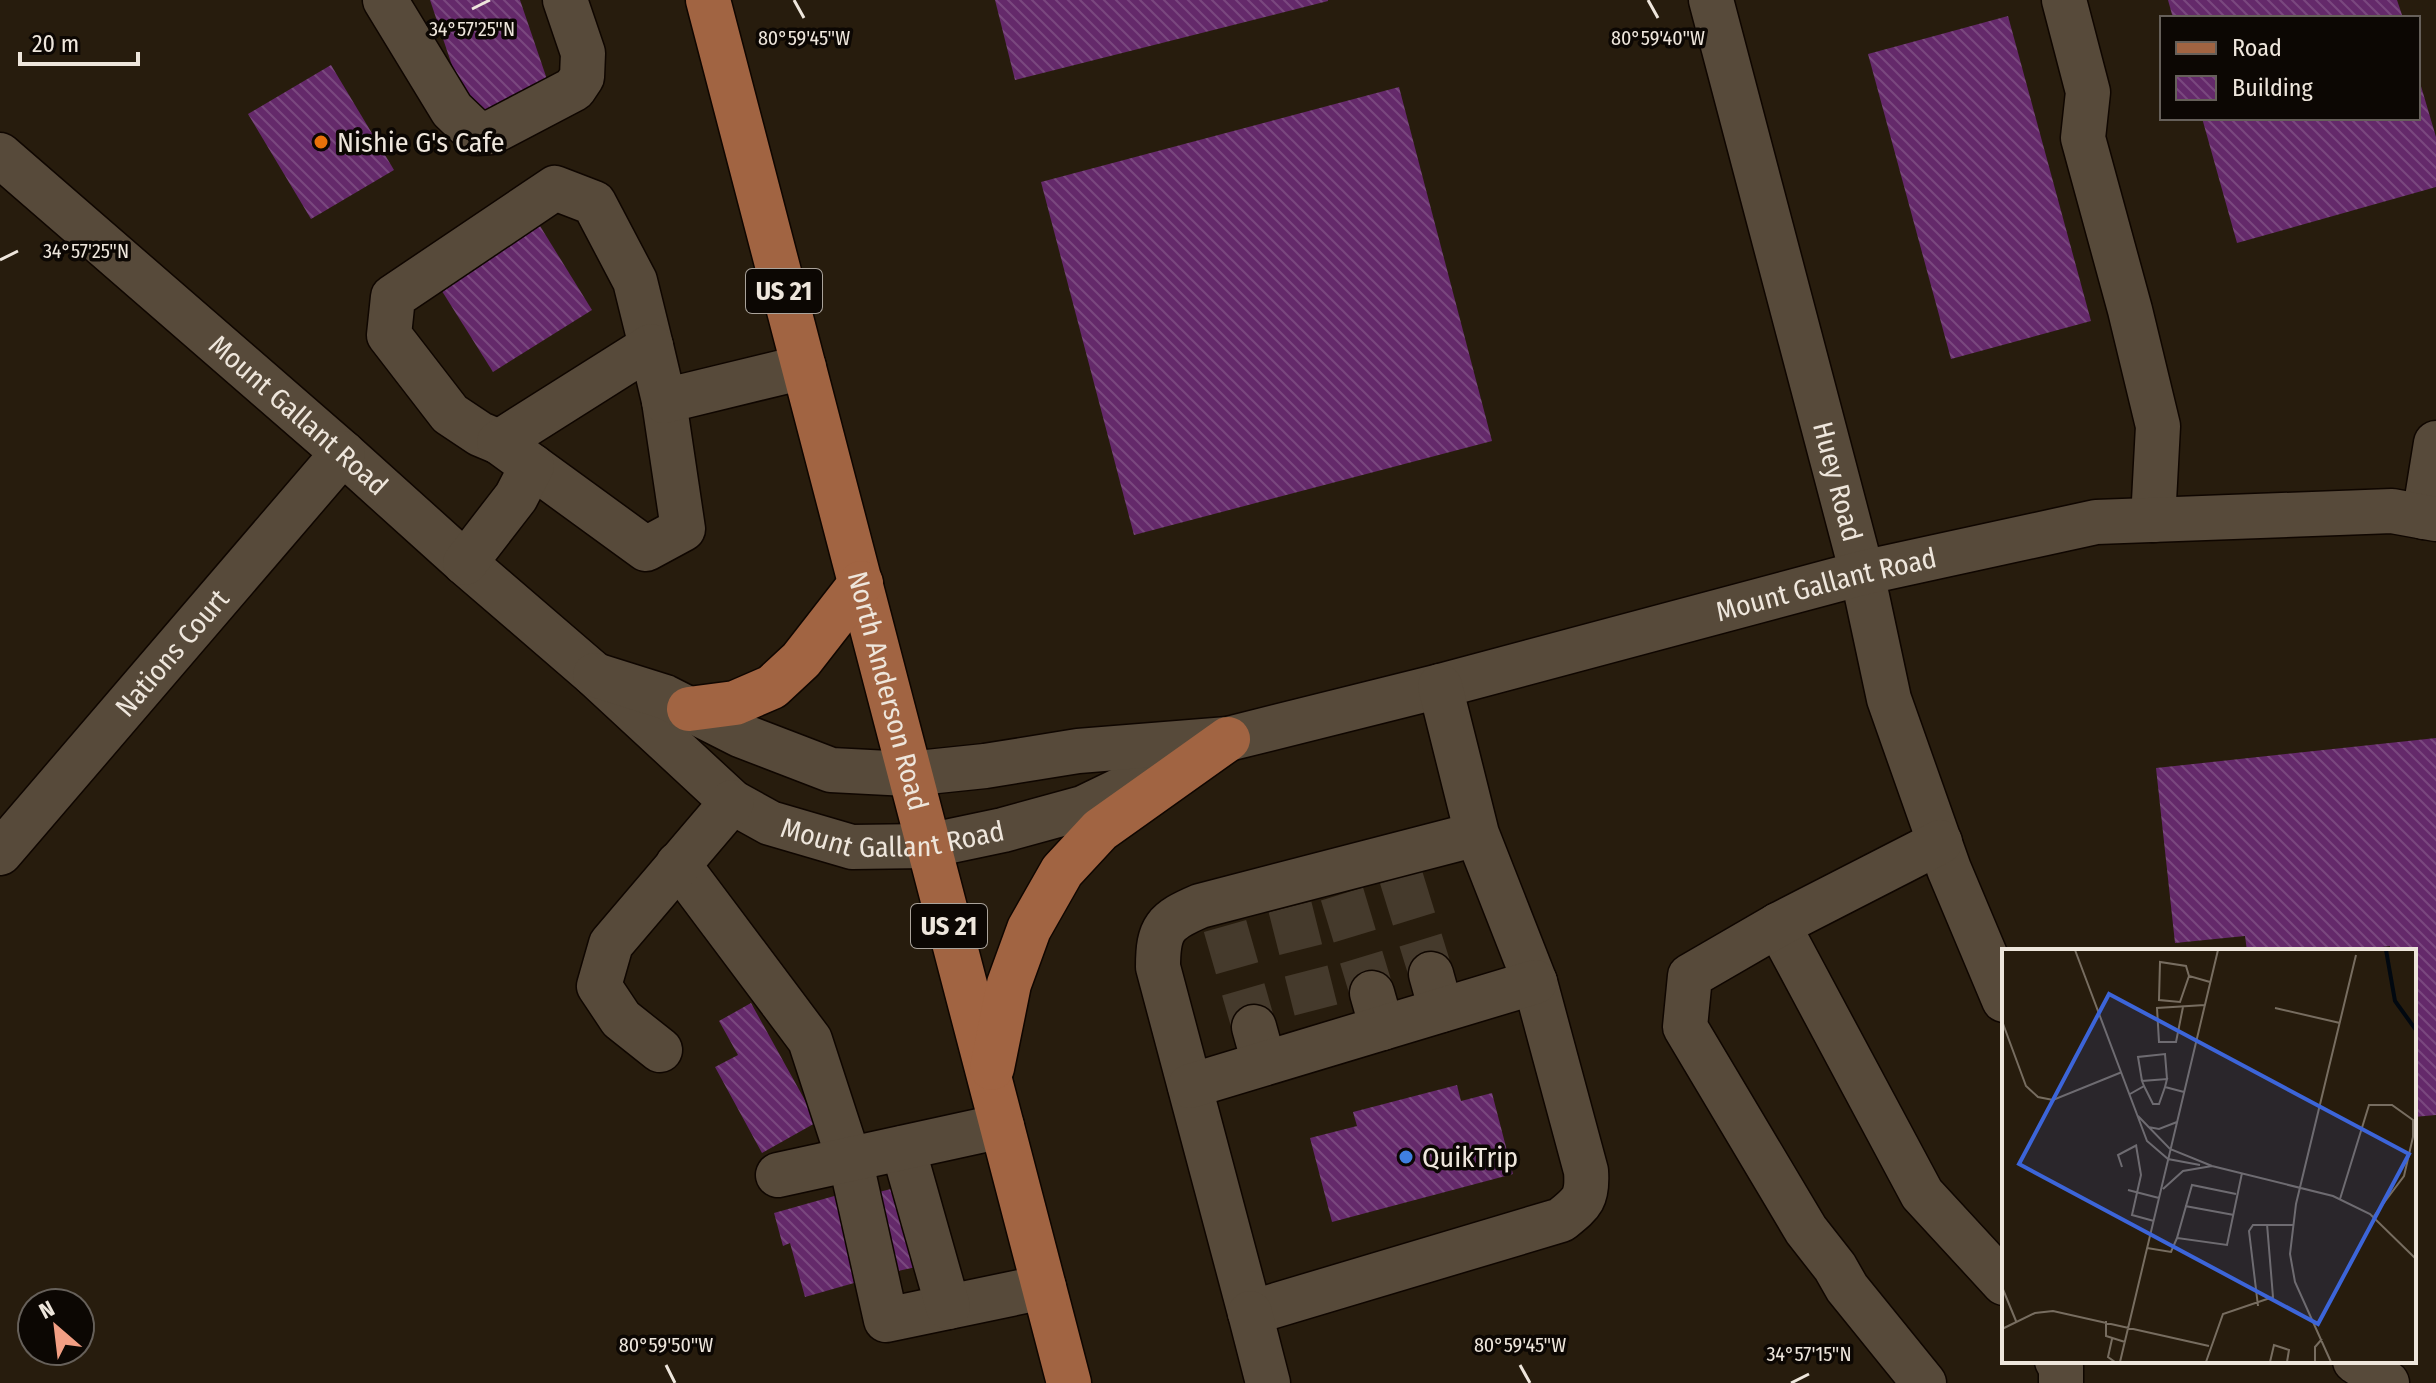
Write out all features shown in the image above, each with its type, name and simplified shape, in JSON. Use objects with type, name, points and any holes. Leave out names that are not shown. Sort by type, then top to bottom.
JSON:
[{"type":"main road","name":"North Anderson Road","points":[[708,0],[1069,1383]]},
{"type":"main road","points":[[689,709],[735,703],[772,687],[801,660],[861,583]]},
{"type":"main road","points":[[990,1078],[1009,984],[1029,929],[1062,871],[1100,830],[1228,739]]},
{"type":"street","points":[[385,0],[452,110],[476,133],[492,132],[574,89],[582,77],[583,53],[565,0]]},
{"type":"street","name":"Huey Road","points":[[1711,0],[1862,573],[1889,699],[1940,842],[2002,995]]},
{"type":"street","points":[[2064,0],[2088,92],[2083,138],[2158,426],[2153,520]]},
{"type":"street","name":"Mount Gallant Road","points":[[0,155],[595,675],[732,802],[770,823],[852,847],[927,846],[1003,830],[1083,808],[1228,739]]},
{"type":"street","points":[[555,188],[594,203],[635,281],[651,346],[664,401],[683,529],[646,549],[516,454],[450,414],[389,335],[393,297],[555,188]]},
{"type":"street","points":[[516,454],[651,346]]},
{"type":"street","points":[[664,401],[804,367]]},
{"type":"street","points":[[2430,518],[2436,443]]},
{"type":"street","name":"Nations Court","points":[[0,853],[343,453]]},
{"type":"street","points":[[465,563],[516,497],[516,454]]},
{"type":"street","name":"Mount Gallant Road","points":[[595,675],[665,697],[740,735],[831,770],[908,774],[1078,751],[1228,739],[1440,686],[1862,573],[2096,522],[2392,511],[2430,518]]},
{"type":"street","points":[[1250,1313],[1561,1220],[1581,1204],[1587,1192],[1586,1171],[1535,982],[1477,834],[1440,686]]},
{"type":"street","points":[[660,1050],[621,1019],[599,986],[611,944],[732,802]]},
{"type":"street","points":[[1268,1383],[1158,967],[1158,945],[1163,929],[1176,916],[1200,906],[1222,914],[1398,866],[1477,834]]},
{"type":"street","points":[[1924,1383],[1847,1288],[1806,1230],[1685,1027],[1690,976],[1778,925],[1940,842]]},
{"type":"street","points":[[678,864],[810,1040],[849,1160],[886,1320],[1044,1287]]},
{"type":"street","points":[[1778,925],[1922,1194],[2002,1281]]},
{"type":"street","points":[[1190,1086],[1259,1045],[1436,992],[1535,982]]},
{"type":"street","points":[[778,1175],[1002,1126]]},
{"type":"street","points":[[903,1148],[948,1307]]},
{"type":"street","points":[[2058,1363],[2061,1383]]},
{"type":"street","points":[[2358,1363],[2387,1383]]},
{"type":"building","points":[[430,0],[520,0],[552,94],[471,122]]},
{"type":"building","points":[[995,0],[1328,0],[1328,1],[1015,80]]},
{"type":"building","points":[[2168,0],[2397,0],[2402,16],[2172,16]]},
{"type":"building","points":[[2008,16],[2091,321],[1951,359],[1868,54]]},
{"type":"building","name":"Nishie G's Cafe","points":[[331,65],[394,170],[311,219],[248,114]]},
{"type":"building","points":[[2420,83],[2436,137],[2436,187],[2237,243],[2203,120],[2420,120]]},
{"type":"building","points":[[1399,87],[1492,441],[1134,535],[1041,182]]},
{"type":"building","points":[[540,226],[592,310],[493,372],[440,288]]},
{"type":"building","points":[[2436,738],[2436,1115],[2416,1117],[2416,949],[2390,949],[2390,946],[2365,949],[2247,949],[2245,936],[2175,943],[2156,768]]},
{"type":"building","points":[[751,1003],[817,1122],[762,1153],[715,1067],[738,1055],[719,1021]]},
{"type":"building","points":[[1457,1085],[1461,1101],[1492,1093],[1513,1174],[1332,1222],[1310,1138],[1357,1126],[1353,1112]]},
{"type":"building","points":[[907,1185],[930,1264],[884,1274],[863,1196]]},
{"type":"building","points":[[845,1193],[868,1279],[805,1297],[790,1243],[783,1246],[774,1213]]},
{"type":"tunnel","points":[[1401,877],[1431,974]]},
{"type":"tunnel","points":[[1342,894],[1372,993]]},
{"type":"tunnel","points":[[1290,907],[1316,1010]]},
{"type":"tunnel","points":[[1225,926],[1254,1027]]},
{"type":"place","name":"Nishie G's Cafe","points":[[321,142]]},
{"type":"place","name":"QuikTrip","points":[[1406,1157]]}]
